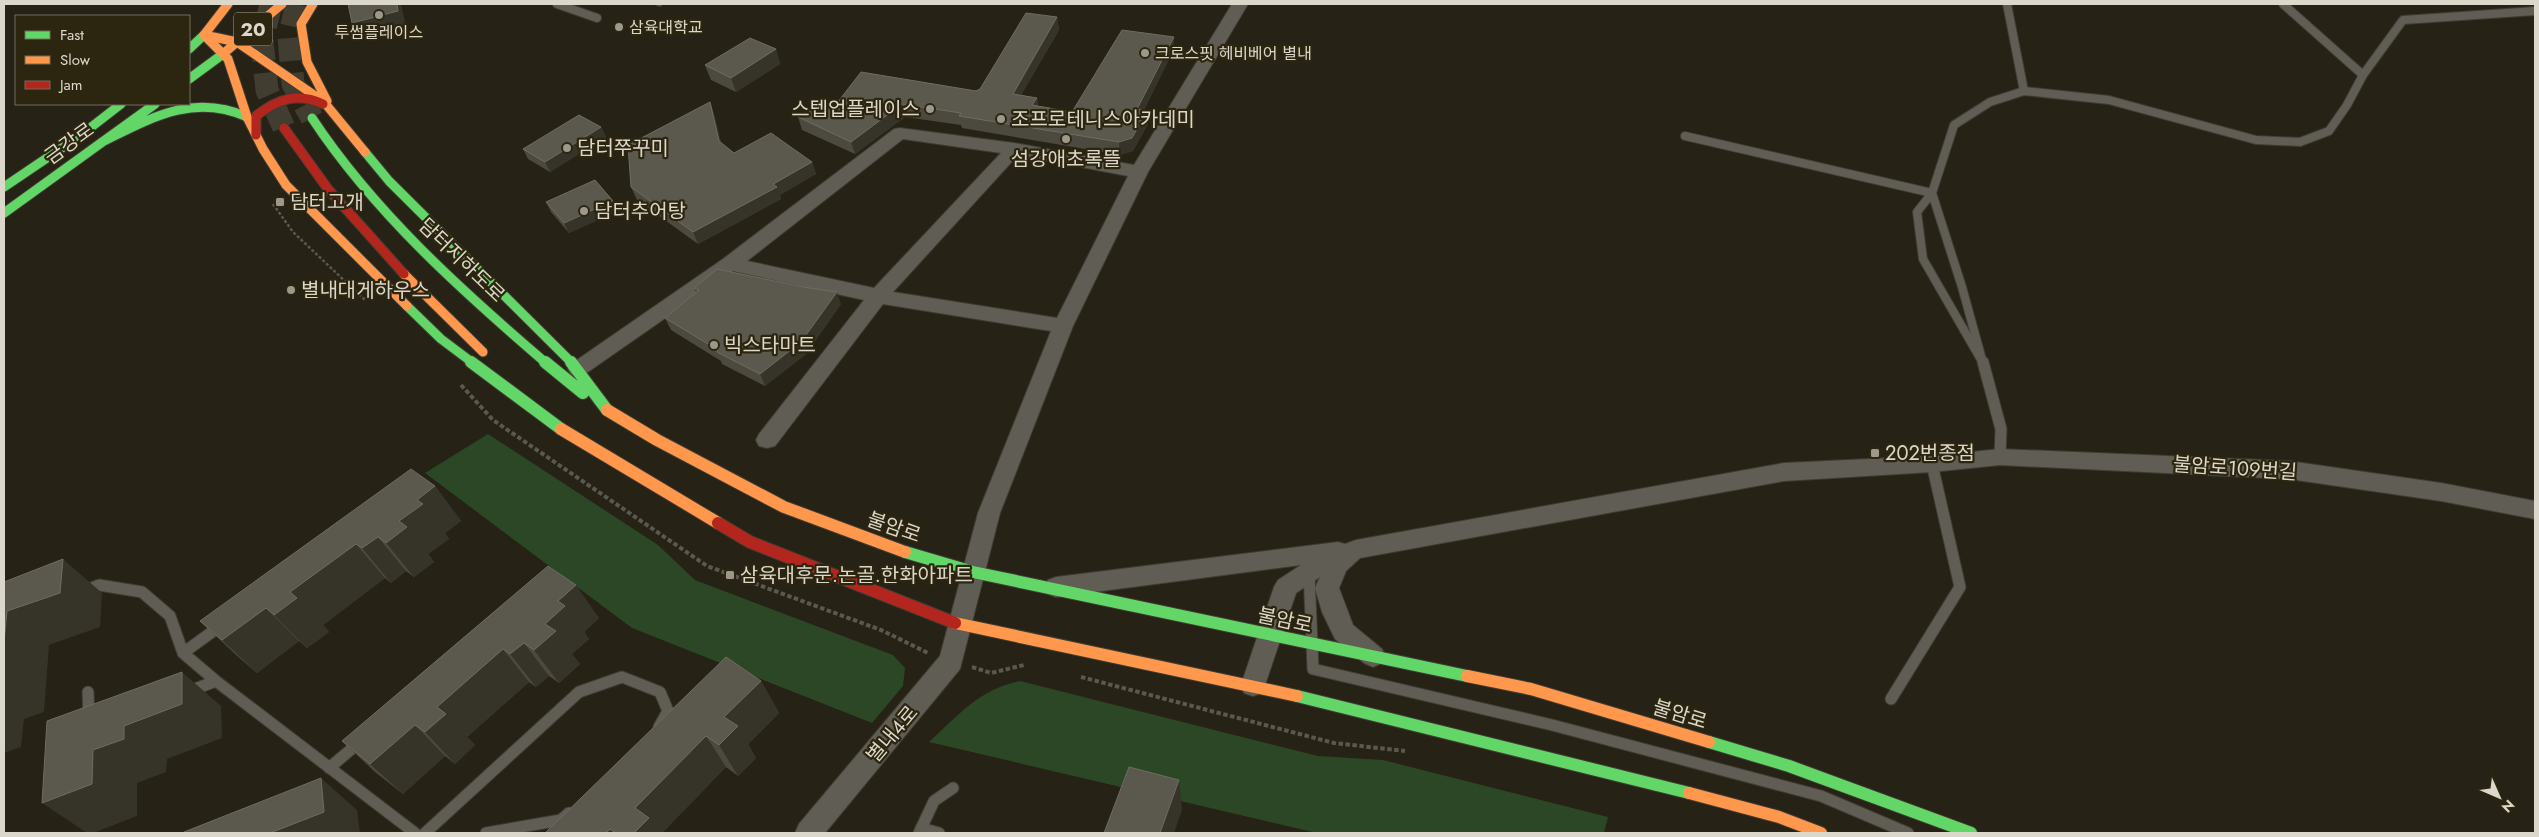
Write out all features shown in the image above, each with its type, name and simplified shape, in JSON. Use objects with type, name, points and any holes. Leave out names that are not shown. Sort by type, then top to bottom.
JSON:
[{"type":"main road","name":"20","points":[[204,35],[228,4]]},
{"type":"main road","name":"20","points":[[223,54],[282,4]]},
{"type":"main road","points":[[313,4],[301,24],[307,62],[333,114]]},
{"type":"main road","points":[[204,35],[237,42],[324,102],[389,181],[530,319],[578,369],[606,410]]},
{"type":"main road","points":[[190,48],[204,35]]},
{"type":"main road","points":[[204,35],[223,54],[233,71],[247,117],[286,185],[401,301],[442,339],[561,429],[750,542],[959,625],[1253,684],[1615,773],[1779,817],[1822,833]]},
{"type":"main road","points":[[190,78],[223,54]]},
{"type":"main road","points":[[256,135],[256,116],[263,108],[282,100],[306,96],[320,101],[333,114]]},
{"type":"main road","name":"금강로","points":[[4,187],[81,135],[120,105]]},
{"type":"main road","name":"금강로","points":[[4,213],[154,105]]},
{"type":"main road","points":[[102,142],[146,122],[200,107],[223,107],[247,117]]},
{"type":"main road","name":"담터지하도로","points":[[312,118],[330,148],[365,191],[549,368],[606,410]]},
{"type":"main road","points":[[284,128],[338,204],[410,281],[561,429]]},
{"type":"main road","name":"불암로","points":[[606,410],[657,440],[784,507],[903,551],[972,572],[1550,695],[1789,766],[1971,833]]},
{"type":"street","name":"별내4로","points":[[808,833],[951,661],[972,572],[989,513],[1064,326],[1139,172],[1240,4]]},
{"type":"street","points":[[578,369],[730,264],[900,133],[1014,149],[1139,172]]},
{"type":"street","points":[[767,440],[878,296],[1014,149]]},
{"type":"street","points":[[730,264],[878,296],[1064,326]]},
{"type":"street","name":"불암로109번길","points":[[1356,548],[1784,472],[1932,464],[2000,457],[2239,466],[2289,470],[2441,492],[2535,510]]},
{"type":"street","points":[[1253,684],[1286,587],[1309,572],[1356,548]]},
{"type":"street","points":[[1048,588],[1356,548]]},
{"type":"street","points":[[1356,548],[1337,565],[1327,588],[1334,612],[1344,632],[1375,657]]},
{"type":"lane","points":[[557,4],[596,18]]},
{"type":"lane","points":[[2007,4],[2024,91]]},
{"type":"lane","points":[[2283,4],[2363,75]]},
{"type":"lane","points":[[1983,363],[1922,259],[1917,212],[1932,193],[1954,125],[1990,102],[2024,91],[2109,100],[2256,140],[2300,142],[2329,131],[2347,105],[2363,75],[2403,20],[2535,11]]},
{"type":"lane","points":[[1685,136],[1932,193]]},
{"type":"lane","points":[[1932,193],[2001,429],[2000,457]]},
{"type":"lane","points":[[1891,699],[1960,587],[1932,464]]},
{"type":"lane","points":[[1309,572],[1313,669],[1552,725],[1821,796],[1908,833]]},
{"type":"lane","points":[[73,596],[99,585],[142,592],[170,616],[183,653],[216,681],[415,833]]},
{"type":"lane","points":[[183,653],[230,619]]},
{"type":"lane","points":[[425,833],[579,692],[622,677],[660,692],[668,711],[655,733],[648,739]]},
{"type":"lane","points":[[171,698],[216,681]]},
{"type":"lane","points":[[88,692],[89,728],[98,724]]},
{"type":"lane","points":[[329,768],[373,730]]},
{"type":"lane","points":[[939,833],[920,831],[934,801],[953,788]]},
{"type":"lane","points":[[486,833],[561,820],[576,807]]},
{"type":"path","points":[[990,673],[1028,664]]},
{"type":"path","points":[[1076,676],[1334,743],[1385,747],[1413,753]]},
{"type":"green space","points":[[488,434],[658,545],[695,580],[893,655],[905,668],[903,686],[872,723],[632,628],[425,473]]},
{"type":"green space","points":[[1020,681],[1318,756],[1383,760],[1608,817],[1604,833],[1317,833],[929,742],[970,704],[993,690]]},
{"type":"building","points":[[348,4],[397,4],[398,11],[352,23]]},
{"type":"building","points":[[1026,13],[1057,17],[1013,94],[1037,98],[1032,105],[1072,112],[1122,30],[1174,37],[1137,109],[1147,111],[1132,138],[1119,142],[959,116],[961,113],[902,104],[851,142],[798,117],[821,101],[834,107],[861,72],[976,91],[980,89]]},
{"type":"building","points":[[750,38],[776,49],[731,78],[705,65]]},
{"type":"building","points":[[710,102],[719,141],[734,153],[771,133],[812,162],[773,184],[777,187],[693,232],[631,187],[628,145]]},
{"type":"building","points":[[579,115],[601,127],[545,162],[523,149]]},
{"type":"building","points":[[595,180],[613,201],[564,223],[546,202]]},
{"type":"building","points":[[717,269],[837,292],[801,342],[760,374],[717,352],[718,350],[665,318],[699,290],[694,288]]},
{"type":"building","points":[[411,469],[435,486],[417,500],[423,504],[399,521],[407,527],[386,543],[378,537],[362,548],[356,544],[290,592],[297,598],[274,615],[266,608],[222,640],[200,621]]},
{"type":"building","points":[[63,559],[60,593],[7,611],[4,642],[4,582]]},
{"type":"building","points":[[548,566],[576,585],[558,601],[565,606],[545,624],[556,631],[534,650],[524,643],[510,654],[503,649],[437,707],[446,714],[425,732],[415,725],[370,764],[342,741]]},
{"type":"building","points":[[726,657],[761,681],[724,717],[738,726],[719,745],[706,736],[635,808],[649,818],[634,833],[616,833],[610,829],[606,833],[545,833]]},
{"type":"building","points":[[182,672],[182,704],[124,726],[124,739],[93,750],[92,784],[42,803],[47,721]]},
{"type":"building","points":[[1129,767],[1179,780],[1160,833],[1104,833]]},
{"type":"building","points":[[321,778],[324,812],[270,833],[184,833],[184,832]]},
{"type":"tunnel","points":[[271,4],[262,41],[267,90],[284,128]]},
{"type":"tunnel","points":[[297,4],[289,37],[293,84],[312,118]]},
{"type":"traffic: fast","points":[[190,48],[204,35]]},
{"type":"traffic: fast","points":[[190,78],[223,54]]},
{"type":"traffic: fast","points":[[4,187],[81,135],[120,105]]},
{"type":"traffic: fast","points":[[4,213],[154,105]]},
{"type":"traffic: fast","points":[[102,142],[162,114],[194,106],[225,108],[247,117]]},
{"type":"traffic: fast","points":[[312,118],[345,165],[401,228],[507,328],[583,393]]},
{"type":"traffic: fast","points":[[365,152],[389,181],[578,369],[607,410]]},
{"type":"traffic: fast","points":[[407,306],[441,339],[561,429]]},
{"type":"traffic: fast","points":[[905,552],[973,572],[1467,676]]},
{"type":"traffic: fast","points":[[1297,696],[1689,793]]},
{"type":"traffic: fast","points":[[1709,742],[1789,766],[1971,833]]},
{"type":"traffic: slow","points":[[204,35],[228,4]]},
{"type":"traffic: slow","points":[[224,53],[282,4]]},
{"type":"traffic: slow","points":[[313,4],[301,24],[307,62],[327,101]]},
{"type":"traffic: slow","points":[[204,35],[237,42],[324,102],[365,152]]},
{"type":"traffic: slow","points":[[204,35],[228,59],[247,117],[263,149],[286,185],[407,306]]},
{"type":"traffic: slow","points":[[404,274],[483,352]]},
{"type":"traffic: slow","points":[[607,410],[657,440],[784,507],[905,552]]},
{"type":"traffic: slow","points":[[561,429],[718,523]]},
{"type":"traffic: slow","points":[[955,623],[1297,696]]},
{"type":"traffic: slow","points":[[1467,676],[1531,689],[1709,742]]},
{"type":"traffic: slow","points":[[1689,793],[1779,817],[1821,833]]},
{"type":"traffic: jam","points":[[256,135],[256,116],[279,101],[297,97],[314,100],[323,104]]},
{"type":"traffic: jam","points":[[284,128],[328,189],[404,274]]},
{"type":"traffic: jam","points":[[718,523],[750,542],[955,623]]},
{"type":"place","name":"투썸플레이스","points":[[379,15]]},
{"type":"place","name":"삼육대학교","points":[[619,27]]},
{"type":"place","name":"크로스핏 헤비베어 별내","points":[[1145,53]]},
{"type":"place","name":"스텝업플레이스","points":[[930,109]]},
{"type":"place","name":"조프로테니스아카데미","points":[[1001,119]]},
{"type":"place","name":"섬강애초록뜰","points":[[1066,139]]},
{"type":"place","name":"담터쭈꾸미","points":[[567,148]]},
{"type":"place","name":"담터고개","points":[[280,202]]},
{"type":"place","name":"담터추어탕","points":[[584,211]]},
{"type":"place","name":"별내대게하우스","points":[[291,290]]},
{"type":"place","name":"빅스타마트","points":[[714,345]]},
{"type":"place","name":"202번종점","points":[[1875,453]]},
{"type":"place","name":"삼육대후문.논골.한화아파트","points":[[730,575]]}]
